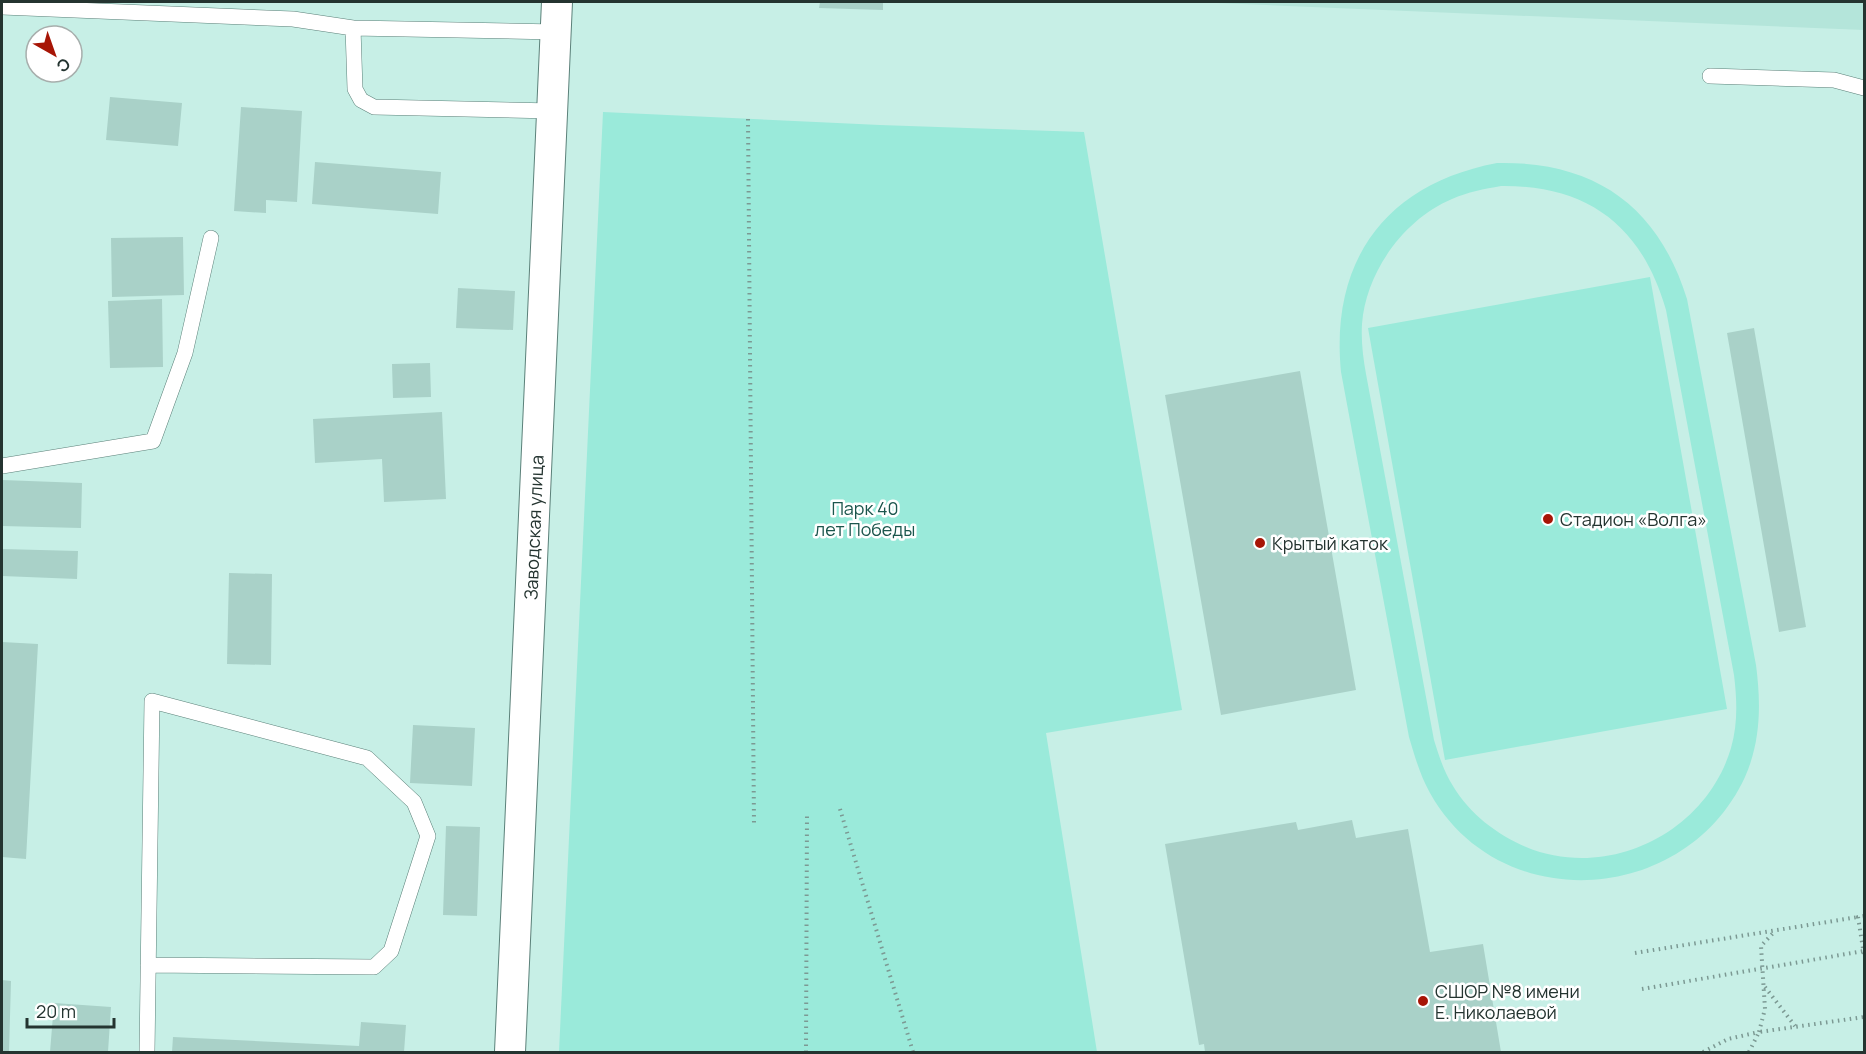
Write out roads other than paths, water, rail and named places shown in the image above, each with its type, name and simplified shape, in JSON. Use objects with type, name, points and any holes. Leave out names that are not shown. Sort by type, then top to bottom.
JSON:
[{"type":"street","name":"Заводская улица","points":[[510,1053],[556,2]]},
{"type":"lane","points":[[2,7],[293,19],[353,27],[556,32]]},
{"type":"lane","points":[[353,27],[355,89],[361,100],[374,107],[553,111]]},
{"type":"lane","points":[[1710,76],[1834,80],[1864,88]]},
{"type":"lane","points":[[2,466],[153,441],[185,353],[211,238]]},
{"type":"lane","points":[[147,1053],[148,965],[152,701],[367,758],[414,802],[428,836],[391,951],[374,967],[148,965]]},
{"type":"place","name":"Стадион «Волга»","points":[[1548,519]]},
{"type":"place","name":"Крытый каток","points":[[1260,543]]},
{"type":"place","name":"СШОР №8 имени Е. Николаевой","points":[[1423,1001]]},
{"type":"park label","name":"Парк 40 лет Победы","points":[[865,518]]}]
